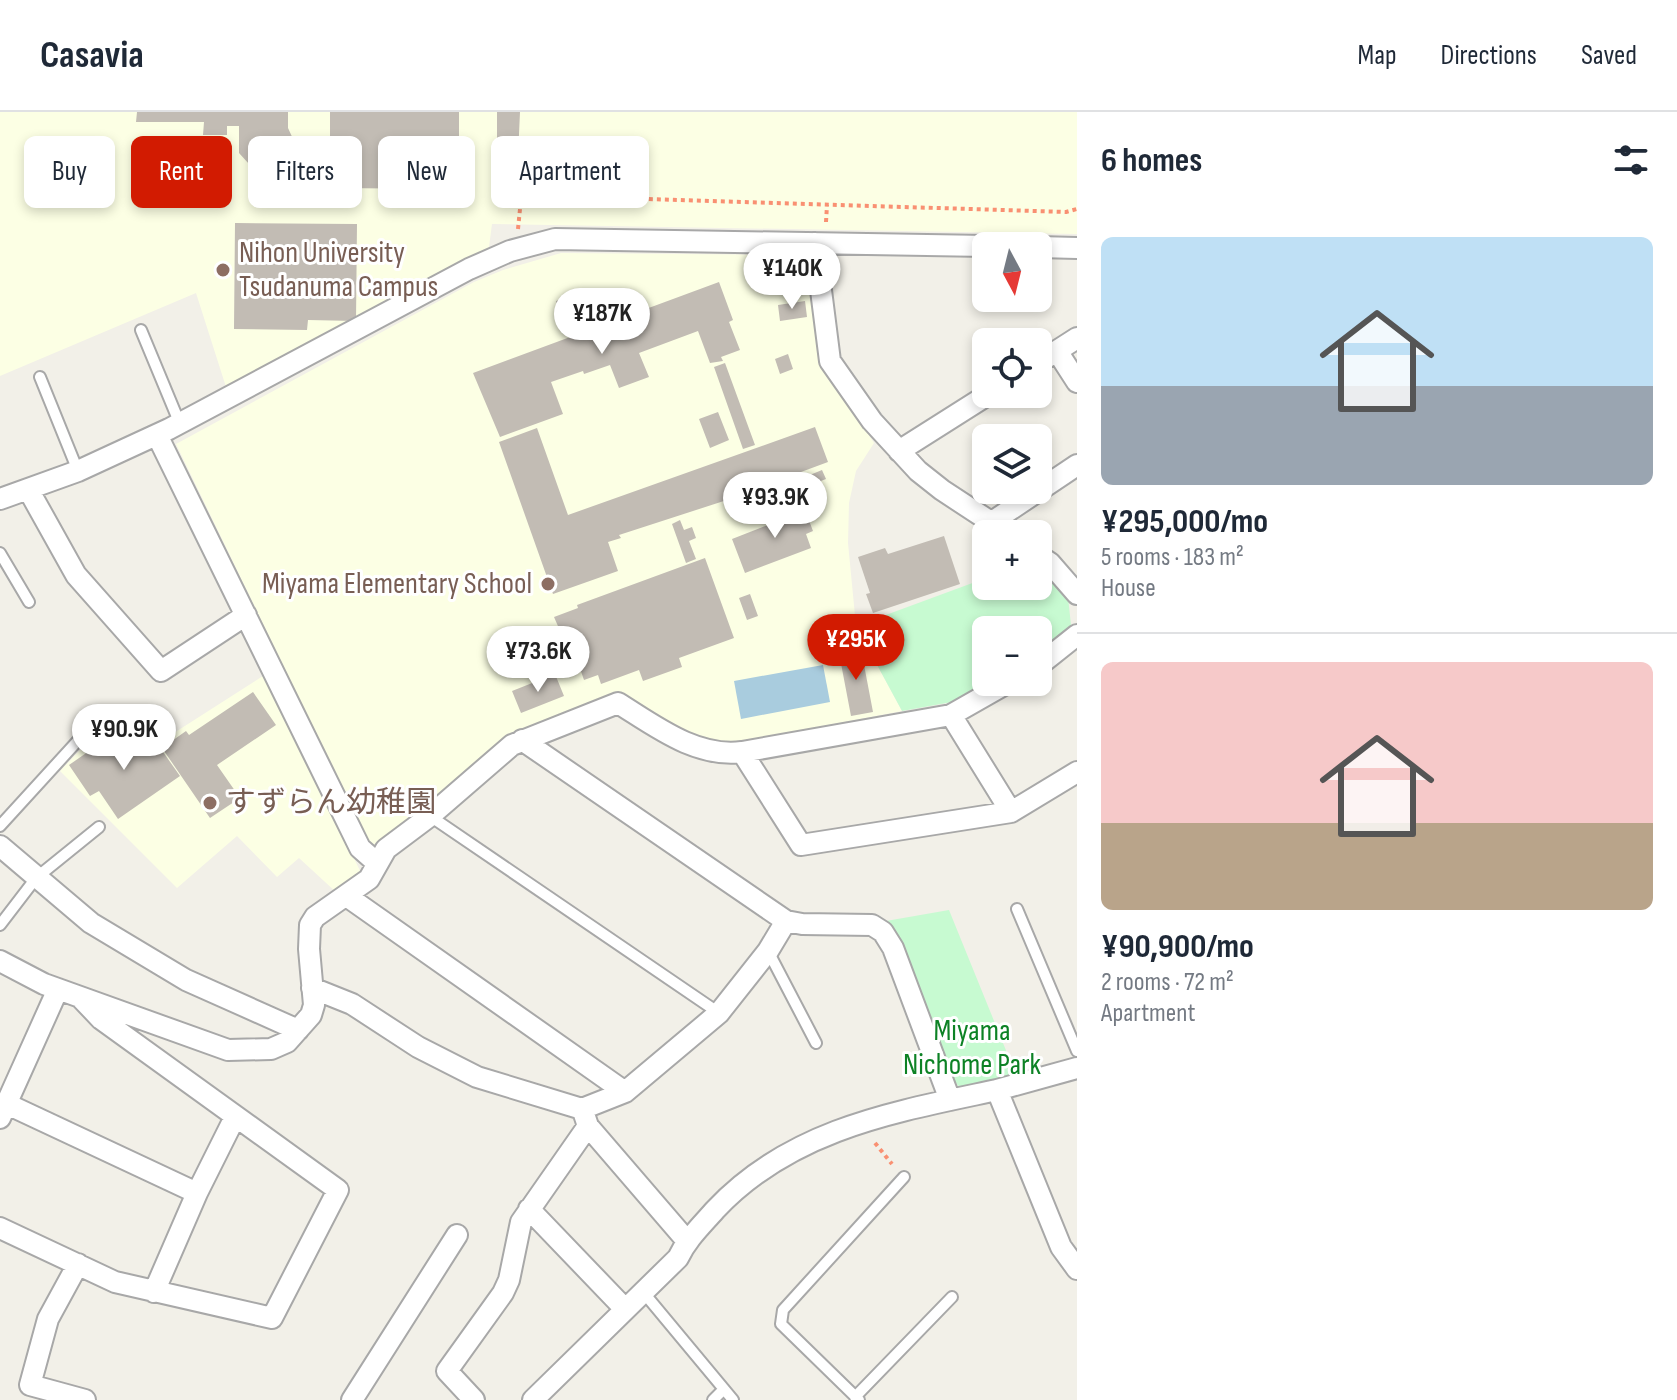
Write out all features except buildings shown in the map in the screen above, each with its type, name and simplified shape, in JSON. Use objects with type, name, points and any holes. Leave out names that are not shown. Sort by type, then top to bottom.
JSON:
[{"type":"street","points":[[0,499],[78,471],[180,424],[469,269],[510,251],[555,239],[972,246]]},
{"type":"street","points":[[815,243],[830,361],[872,421],[899,451],[942,490],[989,520]]},
{"type":"street","points":[[1052,247],[1077,248]]},
{"type":"street","points":[[1052,354],[1077,338]]},
{"type":"street","points":[[1057,351],[1077,382]]},
{"type":"street","points":[[899,451],[972,405]]},
{"type":"street","points":[[157,435],[360,848],[377,863]]},
{"type":"street","points":[[995,520],[1077,465]]},
{"type":"street","points":[[28,489],[76,575],[161,671],[246,615]]},
{"type":"street","points":[[1052,565],[1077,594]]},
{"type":"street","points":[[1052,655],[1077,635]]},
{"type":"street","points":[[0,961],[58,989],[228,1050],[271,1049],[287,1042],[311,1015],[314,1005],[310,925],[315,917],[348,897],[369,879],[386,849],[522,740],[618,703],[682,742],[731,754],[951,715],[984,696]]},
{"type":"street","points":[[951,715],[1011,812]]},
{"type":"street","points":[[522,740],[786,921],[872,925],[883,932],[893,948],[950,1100]]},
{"type":"street","points":[[742,752],[801,845],[1011,812],[1077,772]]},
{"type":"street","points":[[0,846],[91,923],[186,980],[298,1030]]},
{"type":"street","points":[[348,897],[625,1092]]},
{"type":"street","points":[[474,1400],[447,1371],[503,1293],[509,1280],[521,1222],[585,1118],[625,1092],[719,1013],[768,951],[786,921]]},
{"type":"street","points":[[312,988],[352,1004],[418,1047],[477,1077],[585,1118],[687,1241]]},
{"type":"street","points":[[58,989],[3,1111],[197,1193]]},
{"type":"street","points":[[0,1228],[115,1282],[272,1318],[338,1190],[101,1019],[79,996]]},
{"type":"street","points":[[533,1400],[678,1258],[687,1241],[733,1191],[791,1151],[858,1122],[1077,1068]]},
{"type":"street","points":[[997,1090],[1061,1247],[1077,1269]]},
{"type":"street","points":[[154,1292],[197,1193],[235,1117]]},
{"type":"street","points":[[529,1209],[625,1309]]},
{"type":"street","points":[[352,1400],[457,1235]]},
{"type":"street","points":[[78,1264],[48,1319],[30,1385],[78,1399]]},
{"type":"lane","points":[[141,330],[180,424]]},
{"type":"lane","points":[[40,377],[78,471]]},
{"type":"lane","points":[[0,553],[29,602]]},
{"type":"lane","points":[[0,826],[93,724]]},
{"type":"lane","points":[[430,816],[719,1013]]},
{"type":"lane","points":[[0,925],[36,878],[99,827]]},
{"type":"lane","points":[[1017,909],[1077,1051]]},
{"type":"lane","points":[[768,951],[816,1043]]},
{"type":"lane","points":[[904,1177],[783,1310],[781,1324],[857,1398],[952,1297]]},
{"type":"lane","points":[[644,1293],[733,1400]]},
{"type":"lane","points":[[713,1400],[724,1389]]},
{"type":"path","points":[[517,239],[522,189],[549,196],[1066,212],[1077,209]]},
{"type":"path","points":[[826,223],[827,205]]},
{"type":"path","points":[[858,1122],[904,1177]]},
{"type":"shaded area","points":[[0,112],[1077,112],[1077,234],[492,224],[489,247],[226,387],[196,293],[0,376]]},
{"type":"shaded area","name":"Miyama Elementary School","points":[[561,253],[788,255],[805,261],[822,365],[874,443],[856,471],[849,503],[848,543],[856,626],[902,711],[730,744],[685,734],[618,695],[507,735],[378,845],[369,843],[176,444],[474,282]]},
{"type":"shaded area","name":"すずらん幼稚園","points":[[266,674],[362,875],[337,893],[299,858],[277,877],[237,836],[177,888],[60,771],[118,711],[152,747]]},
{"type":"green space","points":[[972,583],[972,600],[1052,600],[1052,583],[1068,597],[1071,625],[1052,641],[1052,616],[972,616],[972,690],[952,702],[902,711],[856,626]]},
{"type":"green space","name":"Miyama Nichome Park","points":[[949,910],[1016,1075],[969,1088],[960,1088],[950,1075],[897,934],[886,921]]},
{"type":"water","points":[[823,665],[830,702],[741,719],[734,681]]},
{"type":"place","name":"Nihon University Tsudanuma Campus","points":[[223,270]]},
{"type":"place","name":"Miyama Elementary School","points":[[548,584]]},
{"type":"place","name":"すずらん幼稚園","points":[[210,803]]}]
